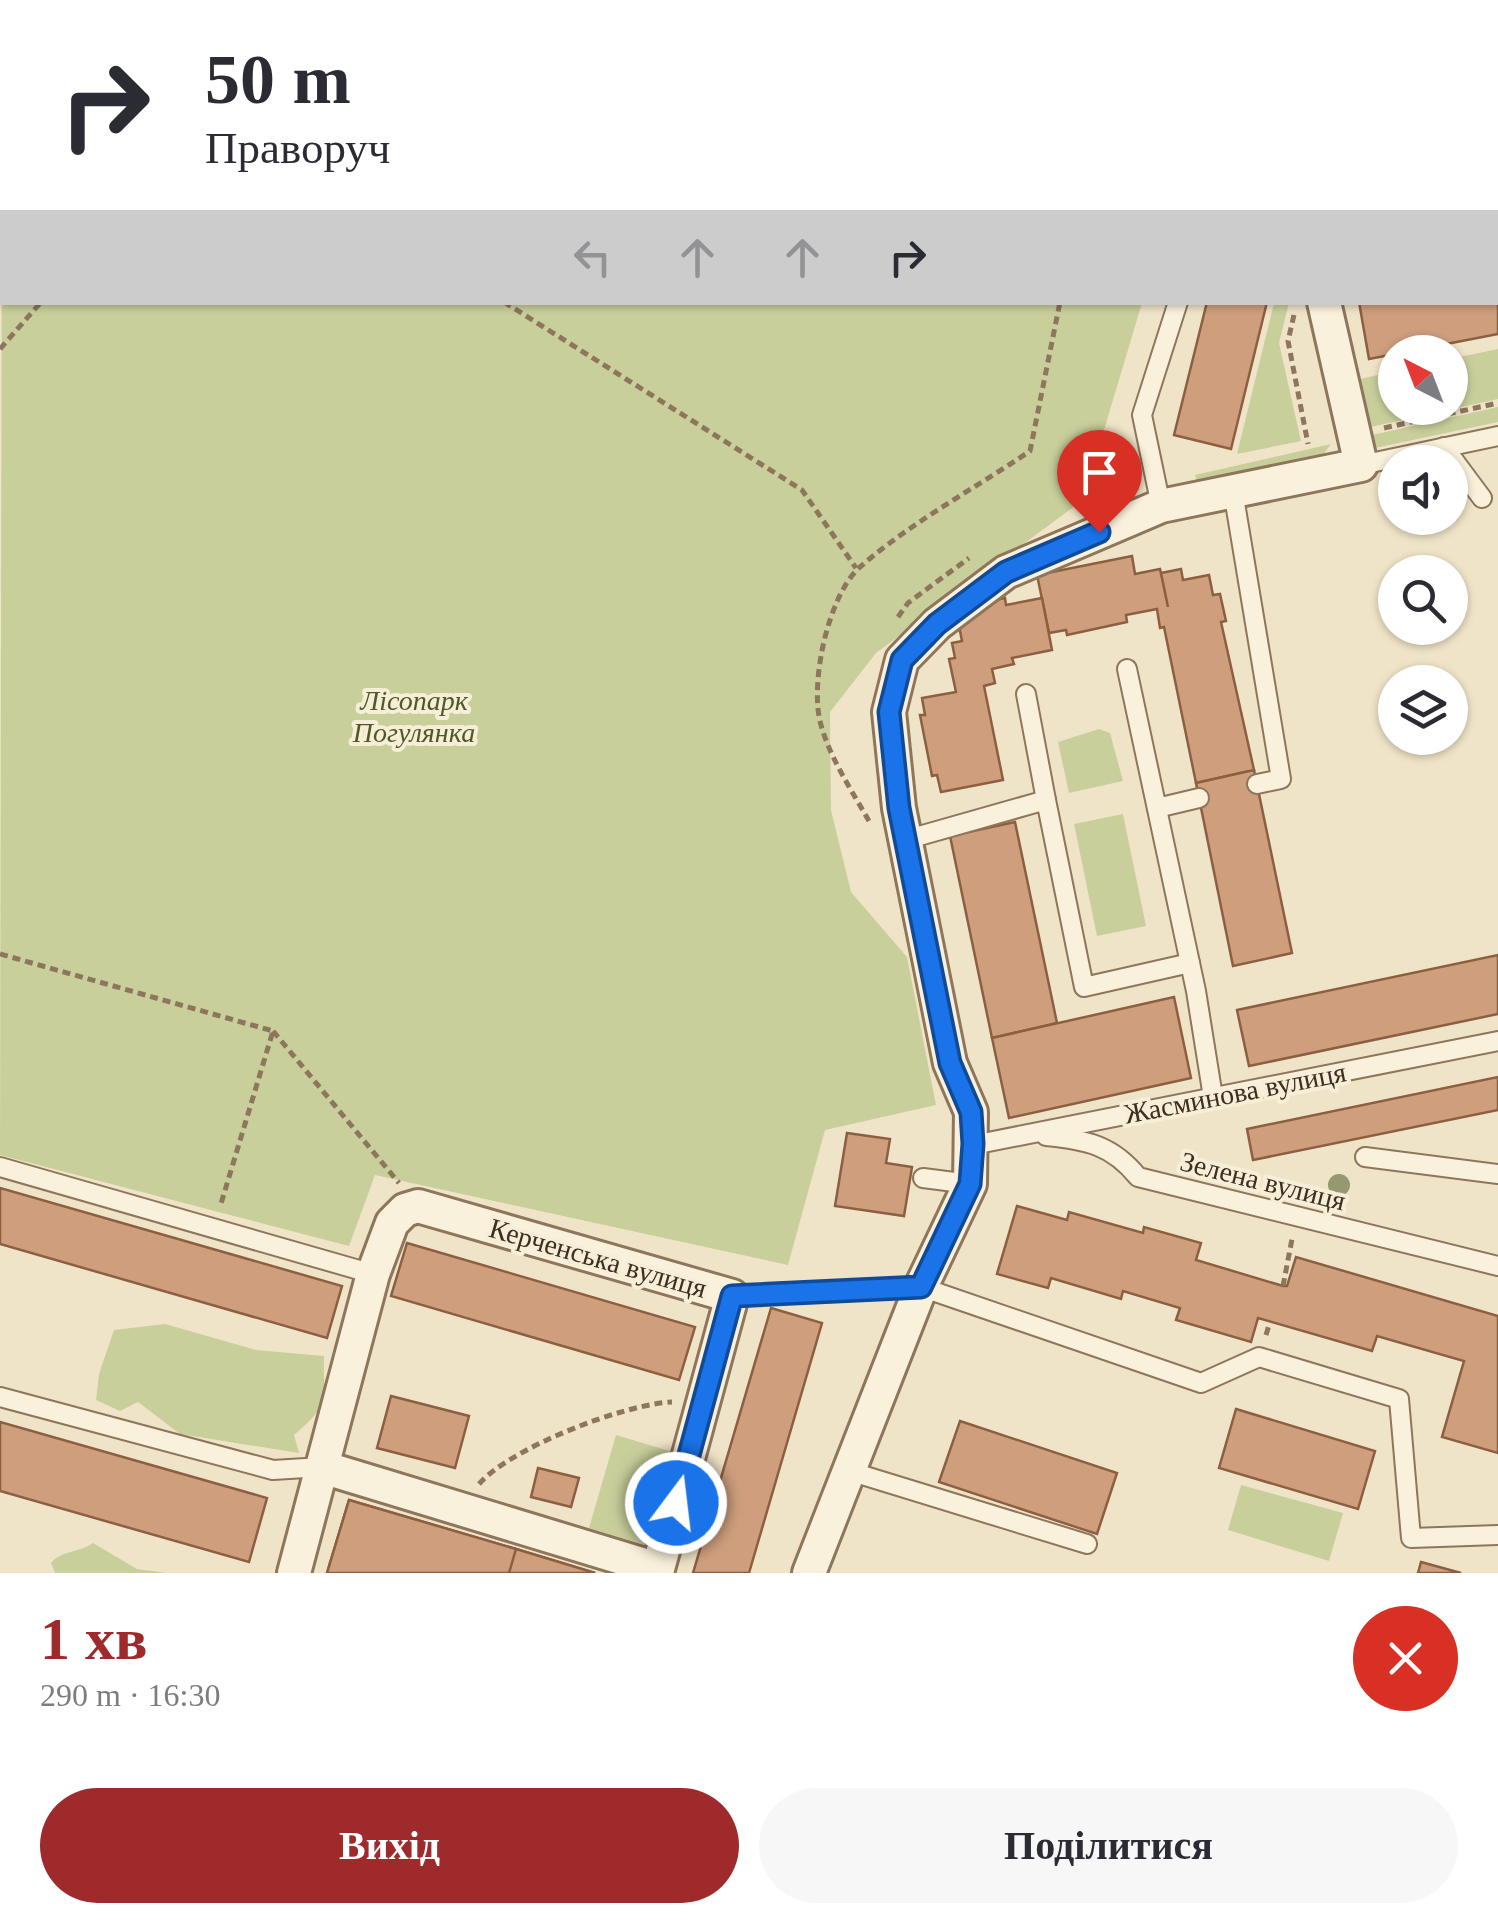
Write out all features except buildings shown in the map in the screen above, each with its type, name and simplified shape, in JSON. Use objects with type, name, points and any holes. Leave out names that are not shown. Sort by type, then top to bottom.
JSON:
[{"type":"street","points":[[809,1573],[921,1287],[970,1184],[971,1112],[950,1063],[891,836],[889,712],[902,660],[937,624],[1006,572],[1161,506],[1361,465],[1325,305]]},
{"type":"street","points":[[294,1573],[373,1274],[392,1223],[405,1210],[418,1206]]},
{"type":"street","name":"Керченська вулиця","points":[[322,1468],[658,1570],[732,1296],[418,1206]]},
{"type":"lane","points":[[1161,506],[1142,416],[1177,305]]},
{"type":"lane","points":[[1454,445],[1498,436]]},
{"type":"lane","points":[[1361,465],[1378,461]]},
{"type":"lane","points":[[1468,479],[1482,498]]},
{"type":"lane","points":[[1233,491],[1281,780],[1258,784]]},
{"type":"lane","points":[[1127,668],[1190,964],[1213,1097]]},
{"type":"lane","points":[[1026,694],[1084,987],[1190,964]]},
{"type":"lane","points":[[1157,808],[1199,798]]},
{"type":"lane","points":[[891,836],[1046,800]]},
{"type":"lane","name":"Жасминова вулиця","points":[[973,1144],[1498,1041]]},
{"type":"lane","name":"Зелена вулиця","points":[[1026,1134],[1097,1142],[1121,1156],[1138,1177],[1498,1266]]},
{"type":"lane","points":[[1365,1157],[1498,1174]]},
{"type":"lane","points":[[0,1167],[373,1274]]},
{"type":"lane","points":[[923,1178],[970,1184]]},
{"type":"lane","points":[[732,1296],[921,1287],[1201,1383],[1259,1358],[1399,1399],[1411,1538],[1498,1535]]},
{"type":"lane","points":[[0,1397],[273,1470],[322,1468]]},
{"type":"lane","points":[[849,1472],[1087,1544]]},
{"type":"path","points":[[0,348],[37,305]]},
{"type":"path","points":[[509,305],[802,490],[856,570]]},
{"type":"path","points":[[891,836],[820,725],[817,688],[821,650],[856,570],[1030,450],[1059,305]]},
{"type":"path","points":[[1297,305],[1288,341],[1308,444]]},
{"type":"path","points":[[0,954],[273,1031],[418,1206]]},
{"type":"path","points":[[212,1229],[273,1031]]},
{"type":"path","points":[[1283,1286],[1296,1219]]},
{"type":"path","points":[[458,1510],[493,1468],[550,1442],[647,1403],[703,1403]]},
{"type":"green space","name":"Лісопарк Погулянка","points":[[2,305],[1141,305],[1083,500],[876,653],[830,712],[831,810],[851,892],[907,957],[936,1105],[825,1130],[788,1265],[375,1175],[349,1246],[0,1155]]},
{"type":"green space","points":[[1274,305],[1288,305],[1279,343],[1301,441],[1237,454]]},
{"type":"green space","points":[[1498,349],[1498,399],[1468,406],[1468,355]]},
{"type":"green space","points":[[1378,375],[1380,425],[1366,428],[1356,380]]},
{"type":"green space","points":[[1498,407],[1498,422],[1375,448],[1363,437],[1417,425],[1468,425],[1468,414]]},
{"type":"green space","points":[[1331,444],[1319,460],[1199,487],[1195,475]]},
{"type":"green space","points":[[1099,729],[1110,733],[1123,781],[1069,793],[1058,742]]},
{"type":"green space","points":[[1123,814],[1146,926],[1097,936],[1074,824]]},
{"type":"green space","points":[[165,1324],[256,1350],[324,1356],[323,1400],[315,1415],[294,1435],[299,1453],[180,1434],[138,1402],[120,1411],[96,1400],[99,1374],[114,1330]]},
{"type":"green space","points":[[616,1435],[676,1453],[649,1546],[589,1528]]},
{"type":"green space","points":[[1241,1485],[1343,1513],[1329,1561],[1228,1530]]},
{"type":"green space","points":[[93,1543],[137,1569],[167,1573],[55,1573],[51,1563],[55,1559]]},
{"type":"route","points":[[676,1503],[732,1296],[921,1287],[970,1184],[971,1112],[950,1063],[899,808],[889,712],[902,660],[937,624],[1006,572],[1099,532]]}]
